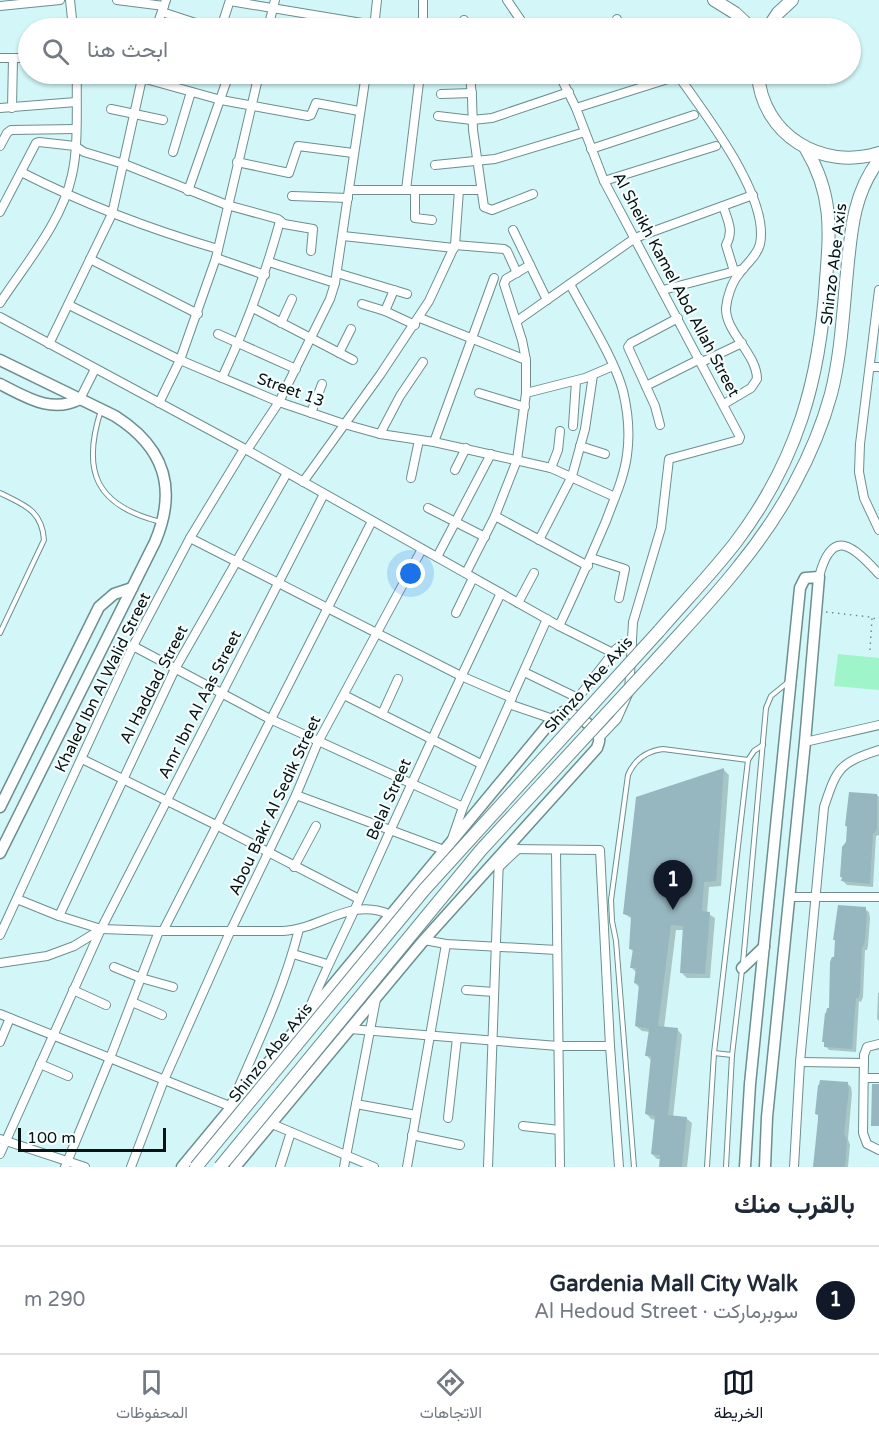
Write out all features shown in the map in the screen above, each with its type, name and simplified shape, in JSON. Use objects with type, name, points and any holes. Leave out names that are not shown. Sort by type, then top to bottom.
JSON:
[{"type":"main road","points":[[714,0],[740,18]]},
{"type":"main road","points":[[775,18],[792,0]]},
{"type":"main road","points":[[760,84],[761,94],[771,116],[786,135],[806,149],[841,159],[866,157],[879,153]]},
{"type":"main road","name":"Shinzo Abe Axis","points":[[196,1167],[424,890],[659,631],[735,543],[755,514],[789,453],[805,409],[819,353],[830,230],[824,185],[806,149]]},
{"type":"main road","name":"Shinzo Abe Axis","points":[[220,1167],[482,850],[722,587],[756,544],[786,497],[811,448],[833,382],[840,346],[854,214],[862,189],[879,160]]},
{"type":"street","points":[[0,6],[60,0]]},
{"type":"street","points":[[70,0],[72,18]]},
{"type":"street","points":[[117,0],[164,6],[186,18]]},
{"type":"street","points":[[224,18],[230,0],[274,4],[335,18]]},
{"type":"street","points":[[375,18],[377,0]]},
{"type":"street","points":[[423,0],[423,18]]},
{"type":"street","points":[[507,0],[517,18]]},
{"type":"street","points":[[0,58],[18,58]]},
{"type":"street","points":[[12,108],[13,58]]},
{"type":"street","points":[[0,303],[51,225],[66,195],[72,175],[75,146],[77,84]]},
{"type":"street","points":[[49,344],[112,214],[140,84]]},
{"type":"street","points":[[166,84],[221,100],[308,116],[311,115],[316,103],[359,111]]},
{"type":"street","points":[[188,191],[227,84]]},
{"type":"street","points":[[159,403],[180,360],[198,314],[217,253],[257,84]]},
{"type":"street","name":"Khaled Ibn Al Walid Street","points":[[0,935],[134,646],[190,538],[245,450],[279,402],[330,299],[343,236],[365,84]]},
{"type":"street","points":[[419,84],[411,190],[415,218],[432,220]]},
{"type":"street","points":[[471,84],[472,120],[484,207],[489,210],[533,194]]},
{"type":"street","name":"Al Sheikh Kamel Abd Allah Street","points":[[565,84],[604,181],[739,433],[739,441],[669,459],[661,528],[634,615],[632,643]]},
{"type":"street","points":[[576,108],[650,84]]},
{"type":"street","points":[[663,290],[738,270],[757,253],[760,243],[759,216],[753,195],[740,169],[680,84]]},
{"type":"street","points":[[173,152],[191,92]]},
{"type":"street","points":[[438,116],[472,120],[502,115],[569,92]]},
{"type":"street","points":[[441,94],[472,93]]},
{"type":"street","points":[[0,108],[76,102]]},
{"type":"street","points":[[111,109],[163,120]]},
{"type":"street","points":[[591,149],[693,115]]},
{"type":"street","points":[[0,146],[11,130],[76,129]]},
{"type":"street","points":[[435,165],[477,162],[514,154],[585,132]]},
{"type":"street","points":[[0,212],[38,142],[75,146],[84,152],[227,205],[284,224],[313,229],[311,251]]},
{"type":"street","points":[[237,162],[290,173],[298,146],[353,153]]},
{"type":"street","points":[[604,181],[716,146]]},
{"type":"street","points":[[21,172],[66,195],[217,253],[265,275]]},
{"type":"street","points":[[292,196],[411,190],[480,190]]},
{"type":"street","points":[[303,482],[417,321],[438,284],[455,247],[459,190]]},
{"type":"street","points":[[517,321],[635,238],[753,195]]},
{"type":"street","points":[[723,206],[731,230],[726,245],[738,270],[726,309],[728,319],[755,368],[757,379],[751,388],[724,404]]},
{"type":"street","points":[[222,378],[253,308],[280,221]]},
{"type":"street","points":[[513,230],[547,300]]},
{"type":"street","points":[[343,236],[455,247],[504,249],[517,273]]},
{"type":"street","points":[[90,259],[198,314]]},
{"type":"street","points":[[269,262],[335,283]]},
{"type":"street","points":[[456,613],[469,575],[517,460],[525,407],[526,360],[517,321],[504,284],[506,279],[530,265]]},
{"type":"street","points":[[337,273],[407,294]]},
{"type":"street","points":[[434,442],[494,278]]},
{"type":"street","points":[[559,626],[589,562],[623,476],[629,432],[622,389],[613,366],[570,284]]},
{"type":"street","points":[[385,311],[393,290]]},
{"type":"street","points":[[879,290],[874,367],[860,444],[859,472],[864,498],[879,530]]},
{"type":"street","points":[[281,323],[292,298]]},
{"type":"street","points":[[362,304],[472,338],[526,360]]},
{"type":"street","name":"Street 13","points":[[69,305],[180,360],[279,402],[380,434],[466,448],[552,468],[615,497]]},
{"type":"street","points":[[253,308],[353,360]]},
{"type":"street","points":[[0,317],[287,473],[559,626],[613,653]]},
{"type":"street","points":[[660,425],[655,406],[628,347],[631,343],[678,318]]},
{"type":"street","points":[[339,353],[351,329]]},
{"type":"street","points":[[218,334],[296,369]]},
{"type":"street","points":[[646,386],[741,343]]},
{"type":"street","points":[[0,360],[133,427],[148,442],[159,460],[165,480],[167,501],[164,522],[0,853]]},
{"type":"street","points":[[380,434],[400,396],[423,362]]},
{"type":"street","points":[[526,393],[576,381],[613,366]]},
{"type":"street","points":[[0,384],[48,405],[68,405],[80,399],[95,369]]},
{"type":"street","points":[[539,540],[572,476],[588,411],[593,375]]},
{"type":"street","points":[[573,426],[576,381]]},
{"type":"street","points":[[311,413],[322,384]]},
{"type":"street","points":[[479,393],[525,407]]},
{"type":"street","points":[[552,468],[558,450],[560,431]]},
{"type":"street","points":[[411,478],[419,440]]},
{"type":"street","points":[[580,446],[605,454]]},
{"type":"street","points":[[455,470],[466,448]]},
{"type":"street","points":[[437,557],[491,454]]},
{"type":"street","name":"Al Haddad Street","points":[[59,916],[175,669],[287,473]]},
{"type":"street","name":"Amr Ibn Al Aas Street","points":[[0,1154],[3,1140],[101,929],[324,494]]},
{"type":"street","points":[[428,508],[485,537]]},
{"type":"street","points":[[495,516],[539,540],[589,562],[625,569],[619,598]]},
{"type":"street","points":[[66,1164],[161,932],[372,521]]},
{"type":"street","points":[[190,538],[510,701],[553,719]]},
{"type":"street","points":[[765,1167],[767,1117],[805,742],[819,577],[828,551],[837,546],[848,547],[857,552],[879,574]]},
{"type":"street","name":"Abou Bakr Al Sedik Street","points":[[131,1167],[164,1080],[230,932],[296,795],[318,742],[422,549]]},
{"type":"street","points":[[518,603],[534,573]]},
{"type":"street","points":[[745,1167],[750,1083],[801,584],[805,578],[819,577]]},
{"type":"street","points":[[0,807],[99,607],[114,594],[132,588]]},
{"type":"street","name":"Belal Street","points":[[305,1018],[327,964],[355,909],[410,784],[501,593]]},
{"type":"street","points":[[452,841],[481,764],[547,619]]},
{"type":"street","points":[[235,1167],[424,940],[501,858],[597,748],[599,738],[617,719],[627,701],[631,682],[632,643],[620,646],[613,653],[567,712]]},
{"type":"street","points":[[134,646],[270,719],[463,807]]},
{"type":"street","points":[[524,672],[578,698]]},
{"type":"street","points":[[382,714],[398,679]]},
{"type":"street","points":[[344,695],[481,764]]},
{"type":"street","points":[[182,1167],[553,719],[567,712],[575,714],[596,732],[599,738]]},
{"type":"street","points":[[805,742],[879,725]]},
{"type":"street","points":[[794,1167],[800,1062],[824,807],[834,777],[846,763],[879,750]]},
{"type":"street","points":[[82,759],[359,899]]},
{"type":"street","points":[[296,795],[444,850]]},
{"type":"street","points":[[294,867],[316,826]]},
{"type":"street","points":[[501,858],[518,849],[600,850],[619,1167]]},
{"type":"street","points":[[501,858],[518,849]]},
{"type":"street","points":[[556,850],[560,1167]]},
{"type":"street","points":[[488,1167],[501,858]]},
{"type":"street","points":[[789,897],[879,897]]},
{"type":"street","points":[[17,899],[59,916],[101,929],[161,932],[299,929],[355,909],[377,909],[391,915]]},
{"type":"street","points":[[0,963],[47,956],[74,946],[101,929]]},
{"type":"street","points":[[231,1107],[275,1002],[293,954],[299,929]]},
{"type":"street","points":[[424,940],[446,944],[557,950]]},
{"type":"street","points":[[407,1167],[446,944]]},
{"type":"street","points":[[742,968],[764,946]]},
{"type":"street","points":[[293,954],[327,964]]},
{"type":"street","points":[[114,967],[173,987]]},
{"type":"street","points":[[73,990],[106,1005]]},
{"type":"street","points":[[466,990],[494,992]]},
{"type":"street","points":[[344,1167],[376,998]]},
{"type":"street","points":[[132,1002],[162,1015]]},
{"type":"street","points":[[0,1014],[231,1107]]},
{"type":"street","points":[[0,1042],[10,1018]]},
{"type":"street","points":[[350,1029],[558,1046],[610,1046]]},
{"type":"street","points":[[448,1118],[457,1038]]},
{"type":"street","points":[[879,1044],[867,1047],[864,1063],[864,1139],[871,1148],[879,1150]]},
{"type":"street","points":[[800,1062],[864,1063]]},
{"type":"street","points":[[40,1064],[68,1076]]},
{"type":"street","points":[[864,1078],[879,1078]]},
{"type":"street","points":[[356,1104],[416,1115]]},
{"type":"street","points":[[272,1124],[374,1167]]},
{"type":"street","points":[[523,1126],[559,1130]]},
{"type":"street","points":[[279,1167],[291,1132]]},
{"type":"street","points":[[412,1135],[460,1145]]},
{"type":"street","points":[[3,1140],[66,1164],[85,1167]]},
{"type":"lane","points":[[101,409],[91,445],[98,481],[110,498],[126,510],[164,522]]},
{"type":"lane","points":[[0,494],[36,514],[43,526],[44,540],[0,633]]},
{"type":"lane","points":[[726,1167],[732,1055],[768,702],[790,681]]},
{"type":"lane","points":[[707,1167],[714,1053],[748,760],[754,750],[763,745]]},
{"type":"lane","points":[[634,1167],[616,941],[611,907],[627,775],[635,761],[655,750],[748,760]]},
{"type":"lane","points":[[714,1053],[732,1055]]},
{"type":"path","points":[[817,611],[879,620]]},
{"type":"path","points":[[870,650],[872,618]]},
{"type":"green space","points":[[838,654],[879,658],[879,690],[834,686]]},
{"type":"building","points":[[724,768],[716,881],[704,882],[702,911],[710,912],[705,974],[680,973],[683,926],[671,925],[658,1026],[678,1028],[668,1115],[687,1117],[682,1167],[659,1167],[660,1155],[651,1154],[655,1116],[645,1114],[651,1056],[645,1056],[649,1029],[635,1026],[639,984],[634,983],[636,968],[630,968],[633,949],[629,949],[631,916],[623,914],[636,797]]},
{"type":"building","points":[[849,792],[877,794],[877,828],[873,833],[870,884],[841,881],[842,877],[840,877],[842,847],[846,842],[847,826],[845,826]]},
{"type":"building","points":[[838,905],[866,907],[867,913],[865,941],[862,947],[860,993],[858,999],[856,998],[852,1049],[824,1047],[824,1042],[822,1042],[825,1013],[829,1008],[830,962],[834,957],[835,940],[833,940]]},
{"type":"building","points":[[820,1080],[848,1082],[844,1134],[847,1140],[845,1167],[813,1167],[818,1119],[818,1115],[815,1114]]},
{"type":"building","points":[[872,1084],[879,1084],[879,1126],[871,1126]]},
{"type":"place","name":"Gardenia Mall City Walk","points":[[673,910]]}]
